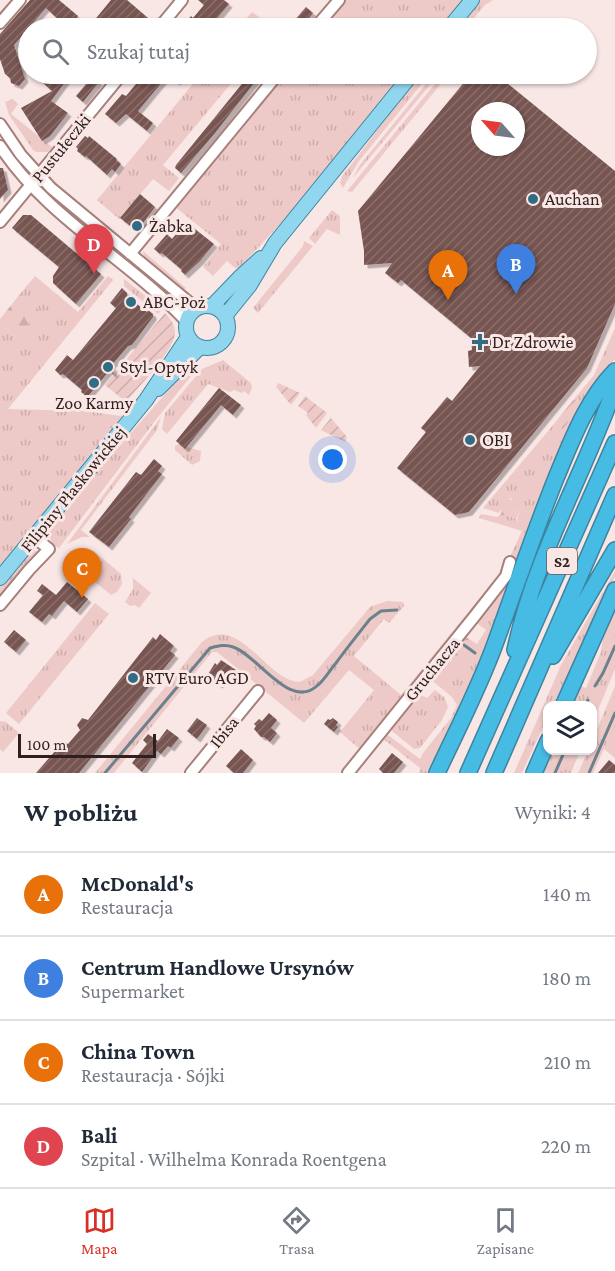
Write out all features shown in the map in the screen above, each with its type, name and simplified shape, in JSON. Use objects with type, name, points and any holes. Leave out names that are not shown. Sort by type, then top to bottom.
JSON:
[{"type":"highway","points":[[437,773],[494,647],[535,531],[578,427],[592,400],[615,371]]},
{"type":"highway","points":[[509,678],[521,621],[543,556],[615,387]]},
{"type":"highway","name":"S2","points":[[468,773],[615,443]]},
{"type":"highway","name":"S2","points":[[494,773],[615,495]]},
{"type":"highway","points":[[533,686],[565,638],[615,550]]},
{"type":"highway","points":[[565,701],[615,590]]},
{"type":"highway","points":[[534,773],[543,752]]},
{"type":"main road","points":[[457,18],[472,0]]},
{"type":"main road","points":[[225,316],[250,285],[272,248],[404,84]]},
{"type":"main road","points":[[212,306],[238,278],[272,248]]},
{"type":"main road","points":[[212,306],[225,316],[228,328],[223,341],[215,347],[200,347],[188,337],[186,321],[196,308],[212,306]]},
{"type":"main road","name":"Filipiny Płaskowickiej","points":[[0,578],[146,400],[188,337]]},
{"type":"main road","name":"Filipiny Płaskowickiej","points":[[146,400],[180,370],[200,347]]},
{"type":"street","points":[[0,23],[20,0]]},
{"type":"street","points":[[167,18],[182,0]]},
{"type":"street","points":[[324,18],[339,0]]},
{"type":"street","name":"Pustułeczki","points":[[0,222],[114,84]]},
{"type":"street","points":[[130,254],[270,84]]},
{"type":"street","points":[[0,124],[15,147],[39,175],[196,308]]},
{"type":"street","points":[[0,146],[31,185],[158,294],[186,321]]},
{"type":"street","points":[[0,605],[28,570],[49,549],[34,537]]},
{"type":"street","name":"Gruchacza","points":[[348,773],[474,618],[506,576],[510,562]]},
{"type":"street","name":"Ibisa","points":[[191,773],[258,691]]},
{"type":"green space","points":[[342,0],[464,0],[449,18],[327,18]]},
{"type":"green space","points":[[480,0],[493,0],[485,5],[474,18],[465,18]]},
{"type":"green space","points":[[252,12],[261,18],[247,18]]},
{"type":"green space","points":[[193,84],[231,84],[163,165],[179,178],[169,191],[153,179],[119,219],[97,200]]},
{"type":"green space","points":[[274,84],[396,84],[294,209],[239,268],[235,268],[227,261],[213,276],[203,267],[221,244],[174,206]]},
{"type":"green space","points":[[412,84],[422,84],[359,161],[343,188],[340,183],[342,176]]},
{"type":"green space","points":[[426,84],[431,84],[353,178],[359,166]]},
{"type":"green space","points":[[435,84],[441,84],[352,192],[347,191]]},
{"type":"green space","points":[[13,99],[18,104],[11,114],[52,147],[48,152],[33,150],[9,115],[5,102]]},
{"type":"green space","points":[[332,210],[340,216],[340,235],[327,229],[315,244],[309,238]]},
{"type":"green space","points":[[304,241],[313,246],[258,313],[253,308],[303,246]]},
{"type":"green space","points":[[143,251],[186,288],[183,291],[145,260]]},
{"type":"green space","points":[[35,276],[78,312],[108,276],[113,280],[8,409],[83,411],[122,416],[0,567],[0,323],[17,338],[39,311],[20,294]]},
{"type":"green space","points":[[124,279],[162,309],[158,314],[124,286]]},
{"type":"green space","points":[[20,294],[40,311],[17,338],[0,323],[0,319]]},
{"type":"green space","points":[[165,313],[172,321],[174,328],[175,334],[171,346],[126,402],[105,385]]},
{"type":"green space","points":[[615,328],[615,359],[590,391],[546,486],[492,634],[431,773],[419,773],[420,768],[382,738],[385,734],[388,735],[420,759],[451,718],[457,705],[452,697],[429,678],[446,657],[452,663],[466,654],[462,646],[469,639],[477,644],[486,630],[474,621],[488,603],[522,531],[479,518],[481,514],[497,517],[510,516],[516,519],[516,522],[520,512],[510,511],[507,508],[513,500],[511,498],[504,502],[499,513],[483,508],[554,424],[564,429],[577,401],[574,399],[594,375]]},
{"type":"green space","points":[[223,360],[251,383],[252,388],[249,395],[244,391],[242,393],[234,390],[230,392],[208,384],[167,434],[162,429],[165,413],[202,369]]},
{"type":"green space","points":[[190,366],[195,371],[59,548],[53,545],[48,533],[62,511]]},
{"type":"green space","points":[[278,383],[300,393],[291,405],[276,387]]},
{"type":"green space","points":[[305,396],[327,413],[316,428],[306,415],[308,413],[298,406]]},
{"type":"green space","points":[[574,399],[578,401],[564,430],[554,424]]},
{"type":"green space","points":[[161,417],[157,430],[81,530],[90,537],[82,537],[67,544]]},
{"type":"green space","points":[[331,418],[347,437],[345,442],[321,430]]},
{"type":"green space","points":[[179,444],[185,448],[201,451],[200,461],[192,465],[175,450],[175,446]]},
{"type":"green space","points":[[502,498],[513,500],[513,504],[507,508],[510,511],[520,512],[516,519],[500,515],[501,510],[498,503]]},
{"type":"green space","points":[[30,551],[39,553],[0,599],[0,587]]},
{"type":"green space","points":[[91,551],[121,574],[122,584],[117,592],[111,595],[68,560],[82,552]]},
{"type":"green space","points":[[615,571],[615,576],[555,701],[545,701],[561,665]]},
{"type":"green space","points":[[133,578],[151,593],[139,608],[125,602],[133,589]]},
{"type":"green space","points":[[495,579],[496,582],[362,751],[340,732],[374,690],[349,670],[304,723],[217,652],[212,652],[114,773],[95,773],[202,642],[215,635],[228,636],[241,641],[276,672],[288,679],[300,682],[313,675],[370,607],[387,601],[403,602],[404,606],[389,623],[384,619],[354,656],[401,695]]},
{"type":"green space","points":[[95,603],[109,614],[19,724],[6,713]]},
{"type":"green space","points":[[615,609],[615,669],[597,712],[597,701],[573,701],[580,686],[586,688],[601,652],[604,631]]},
{"type":"green space","points":[[465,636],[469,639],[462,646],[466,657],[455,665],[446,657]]},
{"type":"green space","points":[[615,686],[615,758],[604,749],[593,773],[578,773],[586,755],[597,755],[597,729]]},
{"type":"green space","points":[[435,690],[445,698],[448,707],[442,720],[420,748],[414,749],[392,731],[391,726],[416,696],[421,695],[427,698]]},
{"type":"green space","points":[[543,706],[543,727],[522,773],[514,773]]},
{"type":"green space","points":[[0,721],[6,722],[19,733],[3,752],[0,749]]},
{"type":"green space","points":[[549,755],[578,755],[571,773],[541,773]]},
{"type":"building","points":[[30,0],[59,0],[78,16],[76,18],[57,18],[46,8],[37,18],[18,18],[18,40],[14,45],[18,57],[19,86],[11,83],[10,78],[5,74],[0,59],[0,34]]},
{"type":"building","points":[[111,0],[127,0],[148,18],[96,18]]},
{"type":"building","points":[[198,0],[224,0],[229,4],[217,18],[193,18],[204,5]]},
{"type":"building","points":[[306,7],[313,13],[309,18],[297,18]]},
{"type":"building","points":[[44,84],[64,84],[51,101],[68,113],[50,136],[42,141],[21,108],[52,91]]},
{"type":"building","points":[[86,84],[97,84],[83,102],[76,96]]},
{"type":"building","points":[[136,84],[160,84],[138,111],[153,123],[147,131],[126,114],[116,123],[105,114],[122,94],[126,96]]},
{"type":"building","points":[[242,84],[253,84],[181,173],[175,168]]},
{"type":"building","points":[[463,84],[508,84],[615,171],[615,304],[587,368],[469,512],[455,515],[397,468],[426,432],[421,428],[447,397],[452,401],[480,366],[469,367],[468,351],[472,350],[471,338],[401,280],[398,283],[385,273],[392,263],[364,265],[358,211]]},
{"type":"building","points":[[85,136],[88,138],[89,136],[117,159],[121,164],[115,172],[112,169],[107,175],[77,151],[76,147]]},
{"type":"building","points":[[0,168],[3,168],[8,190],[0,199]]},
{"type":"building","points":[[140,194],[155,207],[137,231],[120,218]]},
{"type":"building","points":[[23,215],[31,215],[101,274],[76,304],[53,283],[53,276],[59,267],[12,228]]},
{"type":"building","points":[[186,222],[214,244],[185,275],[162,253],[154,249],[167,234],[172,239]]},
{"type":"building","points":[[122,288],[127,296],[153,314],[153,317],[132,345],[128,346],[112,365],[114,375],[109,371],[86,396],[63,374],[60,375],[55,370],[67,355],[73,360],[116,308],[110,303]]},
{"type":"building","points":[[219,388],[241,405],[233,415],[221,405],[185,449],[176,441]]},
{"type":"building","points":[[154,459],[162,466],[158,471],[162,474],[109,547],[89,532],[136,472],[141,475]]},
{"type":"building","points":[[67,582],[88,599],[77,612],[64,601],[52,616],[49,614],[42,622],[29,612],[43,595],[37,591],[42,584],[56,595]]},
{"type":"building","points":[[14,630],[26,640],[16,652],[4,642]]},
{"type":"building","points":[[160,634],[174,646],[170,651],[175,655],[79,773],[36,773],[63,742],[68,744],[80,730],[77,725],[82,718],[88,720],[153,637],[156,640]]},
{"type":"building","points":[[221,660],[236,670],[230,676],[228,674],[219,685],[212,679],[205,679],[215,663],[217,665]]},
{"type":"building","points":[[269,713],[277,720],[271,728],[277,733],[270,742],[254,729],[256,726],[254,724],[259,719],[262,721]]},
{"type":"building","points":[[197,718],[207,725],[197,739],[187,731]]},
{"type":"building","points":[[333,718],[338,722],[336,725],[338,727],[334,732],[324,724],[328,719]]},
{"type":"building","points":[[167,729],[179,738],[171,748],[168,746],[161,754],[157,751],[142,772],[132,763],[147,744],[143,740],[148,734],[158,741]]},
{"type":"building","points":[[241,749],[253,760],[243,773],[234,773],[226,766]]},
{"type":"building","points":[[392,753],[403,762],[394,773],[383,773],[379,769]]},
{"type":"building","points":[[609,760],[615,765],[615,773],[598,773]]},
{"type":"waterway","points":[[105,773],[210,648],[224,645],[233,647],[243,652],[285,687],[296,692],[307,691],[323,680],[370,619],[381,611],[397,610]]},
{"type":"waterway","points":[[464,645],[475,653]]},
{"type":"waterway","points":[[595,686],[615,646]]},
{"type":"waterway","points":[[589,773],[615,713]]},
{"type":"waterway","points":[[555,773],[563,755]]},
{"type":"place","name":"Auchan","points":[[533,199]]},
{"type":"place","name":"Żabka","points":[[137,226]]},
{"type":"place","name":"Bali","points":[[94,274]]},
{"type":"place","name":"Centrum Handlowe Ursynów","points":[[516,294]]},
{"type":"place","name":"McDonald's","points":[[448,300]]},
{"type":"place","name":"ABC-Poż","points":[[131,302]]},
{"type":"place","name":"Dr Zdrowie","points":[[480,342]]},
{"type":"place","name":"Styl-Optyk","points":[[108,367]]},
{"type":"place","name":"Zoo Karmy","points":[[94,383]]},
{"type":"place","name":"OBI","points":[[470,440]]},
{"type":"place","name":"China Town","points":[[82,598]]},
{"type":"place","name":"RTV Euro AGD","points":[[133,678]]}]
